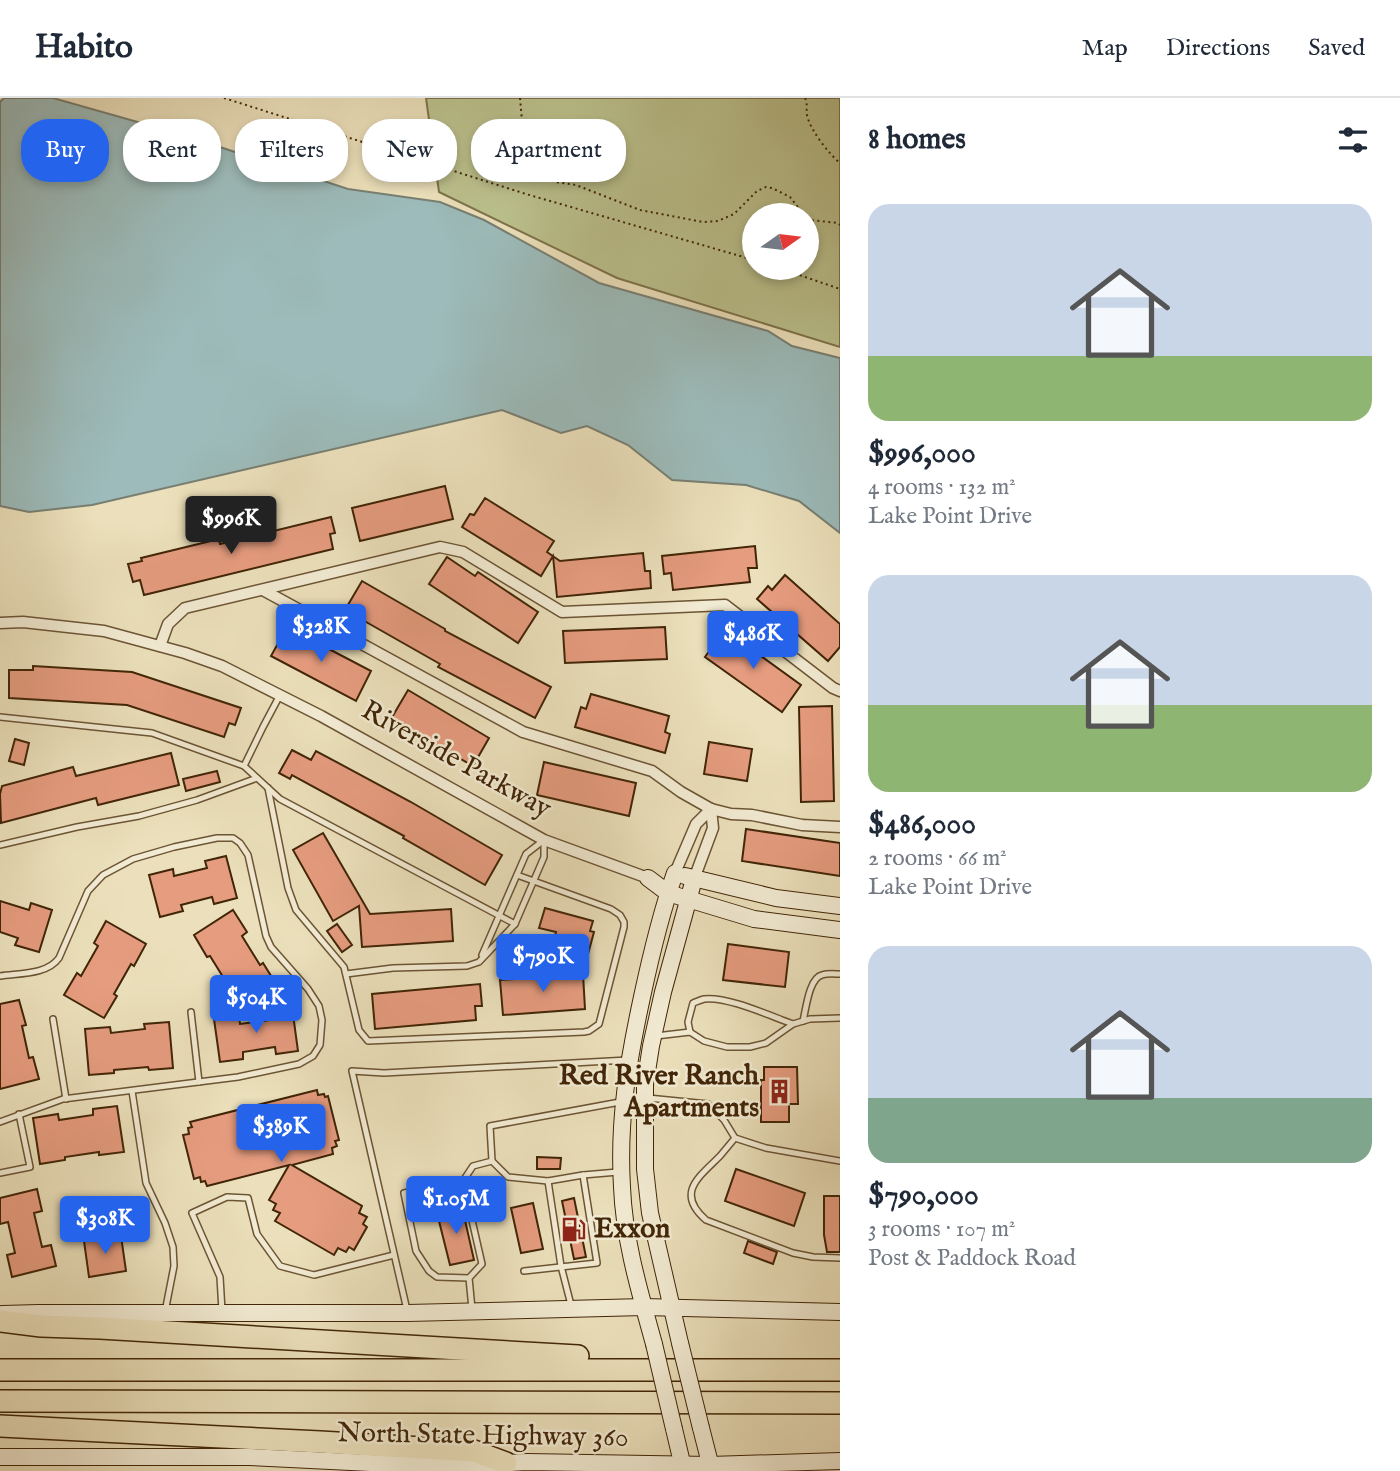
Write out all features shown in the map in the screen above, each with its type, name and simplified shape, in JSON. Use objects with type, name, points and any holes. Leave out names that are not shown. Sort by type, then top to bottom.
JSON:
[{"type":"highway","points":[[0,1321],[41,1326],[608,1358],[633,1369]]},
{"type":"highway","points":[[0,1370],[840,1370]]},
{"type":"highway","points":[[0,1401],[840,1403]]},
{"type":"highway","points":[[0,1426],[474,1451],[506,1463]]},
{"type":"main road","points":[[675,873],[646,979],[629,1060],[624,1101],[622,1189],[629,1243],[683,1468]]},
{"type":"main road","points":[[648,878],[675,873],[776,898],[840,906]]},
{"type":"main road","name":"Riverside Parkway","points":[[648,878],[668,893],[754,919],[840,930]]},
{"type":"main road","points":[[694,879],[663,992],[645,1084],[645,1169],[649,1202],[671,1308],[711,1468]]},
{"type":"main road","points":[[624,1101],[645,1097]]},
{"type":"main road","points":[[0,1314],[408,1313],[644,1307],[840,1312]]},
{"type":"main road","name":"North State Highway 360","points":[[0,1457],[210,1464],[249,1457],[472,1468],[506,1463],[566,1467],[683,1468],[835,1465]]},
{"type":"street","points":[[160,646],[168,624],[186,608],[440,547],[463,552],[562,612],[725,605],[840,691]]},
{"type":"street","points":[[263,590],[523,732],[652,771],[681,792],[711,808],[731,814],[752,815],[802,825],[840,827]]},
{"type":"street","name":"Riverside Parkway","points":[[1,620],[104,631],[222,666],[321,716],[544,840],[648,878]]},
{"type":"street","points":[[675,873],[696,824],[711,808]]},
{"type":"street","points":[[694,879],[713,828],[711,808]]},
{"type":"lane","points":[[244,766],[280,695]]},
{"type":"lane","points":[[0,717],[152,733],[244,766],[280,799],[515,924]]},
{"type":"lane","points":[[0,845],[139,816],[197,800],[257,778]]},
{"type":"lane","points":[[268,788],[288,888],[296,909],[344,967],[359,1030],[368,1041],[546,1035],[590,1031],[599,1024],[624,922],[620,915],[611,909],[517,875]]},
{"type":"lane","points":[[0,976],[46,969],[54,965],[88,891],[103,875],[133,859],[174,847],[218,838],[233,838],[248,855],[266,936],[271,947],[308,989],[319,1006],[322,1020],[320,1045],[313,1056],[299,1064],[199,1082],[66,1099],[0,1122]]},
{"type":"lane","points":[[480,960],[526,854],[544,840]]},
{"type":"lane","points":[[346,974],[393,968],[475,964],[515,924],[544,857],[544,840]]},
{"type":"lane","points":[[803,1021],[816,978],[840,974]]},
{"type":"lane","points":[[690,1032],[688,1022],[693,1003],[704,999],[739,1005],[793,1024]]},
{"type":"lane","points":[[191,1012],[199,1082]]},
{"type":"lane","points":[[653,1037],[690,1032],[704,1041],[727,1047],[750,1047],[766,1043],[793,1024],[810,1019],[840,1018]]},
{"type":"lane","points":[[53,1019],[66,1099]]},
{"type":"lane","points":[[408,1313],[352,1071],[384,1073],[629,1060]]},
{"type":"lane","points":[[132,1091],[146,1183],[173,1247],[174,1266],[164,1313]]},
{"type":"lane","points":[[645,1097],[708,1104],[724,1120],[735,1138],[766,1148],[840,1161]]},
{"type":"lane","points":[[622,1171],[548,1181],[508,1177],[492,1161],[490,1126],[624,1101]]},
{"type":"lane","points":[[0,1172],[30,1167],[19,1114]]},
{"type":"lane","points":[[735,1138],[696,1178],[691,1190],[692,1202],[698,1212],[706,1220],[793,1253],[840,1258]]},
{"type":"lane","points":[[472,1311],[469,1278],[482,1264],[463,1181],[472,1167],[492,1161]]},
{"type":"lane","points":[[524,1271],[597,1263],[583,1175]]},
{"type":"lane","points":[[463,1181],[404,1193],[416,1251],[429,1271],[437,1277],[469,1278]]},
{"type":"lane","points":[[548,1181],[561,1266],[572,1310]]},
{"type":"lane","points":[[222,1313],[220,1277],[192,1213],[227,1197],[248,1198],[257,1234],[280,1266],[314,1275],[394,1255]]},
{"type":"path","points":[[224,98],[526,194],[742,257]]},
{"type":"path","points":[[520,98],[524,144],[536,169],[555,182],[576,185],[640,210],[703,222],[718,221],[734,214],[742,206]]},
{"type":"path","points":[[805,98],[807,117],[820,140],[840,163]]},
{"type":"path","points":[[745,203],[757,191],[766,187],[790,197],[794,203]]},
{"type":"path","points":[[819,221],[840,225]]},
{"type":"path","points":[[814,280],[840,289]]},
{"type":"green space","points":[[426,98],[840,98],[840,347],[617,278],[439,192],[438,182],[457,182],[457,119],[429,119]]},
{"type":"water","points":[[4,98],[53,98],[127,119],[123,119],[123,182],[221,182],[221,147],[235,152],[235,182],[327,182],[348,189],[440,202],[484,220],[599,283],[768,331],[792,346],[840,358],[840,533],[799,501],[746,485],[672,480],[628,445],[587,426],[561,433],[502,410],[92,505],[29,512],[0,506],[0,102]]},
{"type":"building","points":[[445,486],[453,519],[360,541],[352,508]]},
{"type":"building","points":[[485,498],[554,541],[547,552],[553,556],[541,576],[462,527]]},
{"type":"building","points":[[331,517],[335,533],[330,534],[333,549],[144,595],[140,580],[133,582],[128,564],[142,561],[141,558],[219,539],[220,544]]},
{"type":"building","points":[[755,546],[757,568],[748,568],[750,582],[673,590],[671,573],[664,574],[662,556]]},
{"type":"building","points":[[643,553],[645,571],[650,571],[651,588],[557,597],[553,556],[560,561]]},
{"type":"building","points":[[447,557],[475,576],[478,572],[538,612],[518,643],[429,584]]},
{"type":"building","points":[[785,575],[840,624],[840,647],[828,661],[757,599],[768,586],[772,590]]},
{"type":"building","points":[[362,581],[445,631],[551,687],[535,718],[438,667],[440,664],[345,610]]},
{"type":"building","points":[[287,627],[371,671],[356,701],[271,656]]},
{"type":"building","points":[[665,627],[667,659],[565,663],[563,631]]},
{"type":"building","points":[[725,630],[801,685],[782,712],[705,657]]},
{"type":"building","points":[[33,666],[132,672],[241,708],[235,725],[229,723],[224,737],[127,705],[9,698],[9,670],[33,670]]},
{"type":"building","points":[[408,690],[489,738],[473,766],[391,719]]},
{"type":"building","points":[[591,694],[669,716],[665,732],[670,734],[665,753],[575,727],[581,707],[586,709]]},
{"type":"building","points":[[832,706],[834,801],[801,802],[799,707]]},
{"type":"building","points":[[15,739],[29,743],[24,765],[9,761]]},
{"type":"building","points":[[709,742],[752,749],[747,781],[704,774]]},
{"type":"building","points":[[292,750],[311,760],[316,751],[502,855],[485,885],[403,838],[404,836],[292,775],[290,779],[279,773]]},
{"type":"building","points":[[171,753],[179,785],[98,805],[96,798],[1,823],[2,786],[73,767],[76,776]]},
{"type":"building","points":[[544,762],[636,783],[629,816],[537,795]]},
{"type":"building","points":[[217,771],[220,782],[186,791],[183,779]]},
{"type":"building","points":[[746,829],[840,843],[840,876],[742,861]]},
{"type":"building","points":[[323,833],[370,914],[451,909],[453,941],[362,947],[359,906],[333,921],[293,850]]},
{"type":"building","points":[[226,856],[237,898],[214,904],[212,897],[181,905],[183,911],[160,917],[149,875],[173,869],[174,876],[207,868],[205,861]]},
{"type":"building","points":[[0,901],[29,910],[31,903],[52,910],[39,952],[15,945],[18,938],[0,932]]},
{"type":"building","points":[[545,908],[593,921],[590,931],[594,932],[585,965],[568,961],[571,949],[553,944],[556,932],[539,928]]},
{"type":"building","points":[[233,910],[247,932],[242,936],[276,984],[238,1008],[225,987],[228,985],[194,935]]},
{"type":"building","points":[[106,921],[146,944],[134,966],[131,964],[104,1018],[64,995],[77,973],[81,976],[98,946],[94,943]]},
{"type":"building","points":[[337,924],[352,945],[342,952],[327,931]]},
{"type":"building","points":[[728,944],[789,952],[785,987],[723,980]]},
{"type":"building","points":[[583,974],[585,1009],[503,1015],[500,980]]},
{"type":"building","points":[[480,984],[482,1006],[475,1006],[476,1020],[375,1029],[372,994]]},
{"type":"building","points":[[19,1000],[26,1025],[22,1026],[29,1058],[33,1057],[39,1079],[0,1089],[0,1004]]},
{"type":"building","points":[[292,1007],[298,1051],[276,1054],[275,1047],[243,1052],[243,1059],[220,1062],[214,1019],[239,1016],[240,1024],[270,1020],[268,1010]]},
{"type":"building","points":[[169,1022],[173,1068],[149,1070],[148,1067],[89,1075],[85,1029],[110,1027],[111,1033],[145,1029],[144,1024]]},
{"type":"building","name":"Red River Ranch Apartments","points":[[764,1067],[797,1067],[798,1104],[789,1104],[789,1122],[761,1122],[761,1080],[764,1080]]},
{"type":"building","points":[[317,1090],[318,1095],[328,1096],[339,1140],[335,1141],[337,1146],[332,1148],[333,1154],[292,1165],[362,1206],[359,1213],[367,1217],[363,1224],[367,1227],[354,1250],[349,1247],[346,1252],[338,1248],[334,1255],[275,1221],[280,1213],[273,1210],[276,1204],[269,1200],[289,1165],[207,1186],[205,1181],[201,1182],[200,1177],[194,1179],[183,1135],[189,1134],[188,1128],[192,1127],[190,1122]]},
{"type":"building","points":[[117,1106],[124,1152],[99,1155],[99,1152],[40,1164],[33,1118],[58,1114],[59,1120],[93,1115],[93,1109]]},
{"type":"building","points":[[537,1157],[561,1158],[560,1169],[537,1169]]},
{"type":"building","points":[[736,1169],[805,1193],[794,1226],[725,1201]]},
{"type":"building","points":[[37,1189],[42,1211],[34,1213],[42,1247],[51,1245],[56,1266],[12,1277],[7,1255],[15,1253],[8,1222],[0,1224],[0,1198]]},
{"type":"building","points":[[824,1196],[840,1196],[840,1252],[827,1252]]},
{"type":"building","name":"Exxon","points":[[574,1198],[586,1257],[574,1259],[562,1201]]},
{"type":"building","points":[[533,1203],[543,1249],[521,1253],[511,1208]]},
{"type":"building","points":[[462,1207],[474,1260],[450,1265],[437,1213]]},
{"type":"building","points":[[121,1236],[126,1271],[89,1277],[84,1241]]},
{"type":"building","points":[[748,1241],[777,1252],[773,1264],[744,1253]]},
{"type":"place","name":"Red River Ranch Apartments","points":[[779,1092]]},
{"type":"place","name":"Exxon","points":[[574,1229]]}]
